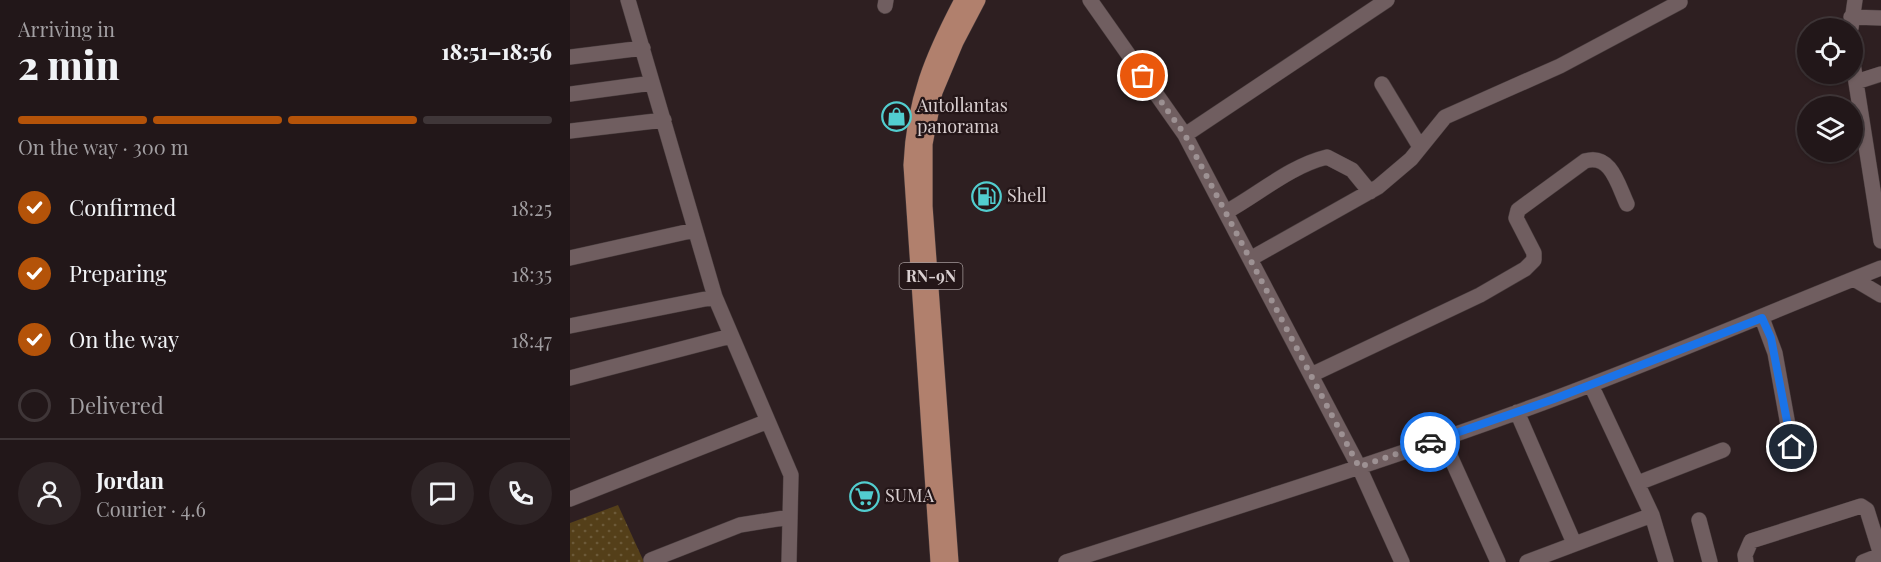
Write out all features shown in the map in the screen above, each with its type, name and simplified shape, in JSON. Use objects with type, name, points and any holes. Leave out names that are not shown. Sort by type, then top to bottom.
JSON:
[{"type":"main road","name":"RN-9N","points":[[938,562],[911,165],[912,130],[925,77],[962,0]]},
{"type":"main road","name":"RN-9N","points":[[951,562],[925,206],[925,153],[935,92],[956,42],[978,0]]},
{"type":"street","points":[[628,0],[715,297],[790,475],[789,562]]},
{"type":"street","points":[[1090,0],[1185,135],[1359,467],[1402,562]]},
{"type":"street","points":[[1185,135],[1387,0]]},
{"type":"street","points":[[1852,18],[1856,0]]},
{"type":"street","points":[[1250,259],[1370,192],[1399,172],[1445,117],[1560,66],[1680,2]]},
{"type":"street","points":[[1863,21],[1881,18]]},
{"type":"street","points":[[570,57],[643,48]]},
{"type":"street","points":[[1863,80],[1881,74]]},
{"type":"street","points":[[570,94],[652,83]]},
{"type":"street","points":[[1382,84],[1420,147]]},
{"type":"street","points":[[1856,84],[1881,241]]},
{"type":"street","points":[[570,131],[664,120]]},
{"type":"street","points":[[1226,212],[1296,169],[1311,161],[1327,157],[1352,170],[1370,192]]},
{"type":"street","points":[[1311,375],[1480,295],[1525,269],[1534,260],[1534,253],[1516,218],[1518,210],[1586,161],[1595,158],[1603,160],[1609,166],[1627,204]]},
{"type":"street","points":[[570,258],[695,230]]},
{"type":"street","points":[[1066,562],[1359,467],[1517,412],[1762,318],[1881,268]]},
{"type":"street","points":[[1854,279],[1878,290]]},
{"type":"street","points":[[570,326],[715,297]]},
{"type":"street","points":[[1762,318],[1775,353],[1795,464]]},
{"type":"street","points":[[570,378],[731,336]]},
{"type":"street","points":[[1591,385],[1652,515],[1666,562]]},
{"type":"street","points":[[1517,412],[1574,543]]},
{"type":"street","points":[[570,499],[768,421]]},
{"type":"street","points":[[1442,438],[1498,562]]},
{"type":"street","points":[[1638,483],[1723,450]]},
{"type":"street","points":[[1746,562],[1744,555],[1751,541],[1861,506],[1868,510],[1881,555],[1863,562]]},
{"type":"street","points":[[1527,562],[1652,515]]},
{"type":"street","points":[[651,560],[740,525],[790,517]]},
{"type":"street","points":[[1699,520],[1710,562]]},
{"type":"shaded area","points":[[618,505],[644,562],[570,562],[570,523]]},
{"type":"way so far","points":[[1143,76],[1185,135],[1359,467],[1430,442]]},
{"type":"place","name":"Autollantas panorama","points":[[896,116]]},
{"type":"place","name":"Shell","points":[[986,196]]},
{"type":"place","name":"SUMA","points":[[864,496]]},
{"type":"route","points":[[1430,442],[1554,399],[1762,318],[1775,353],[1792,447]]}]
